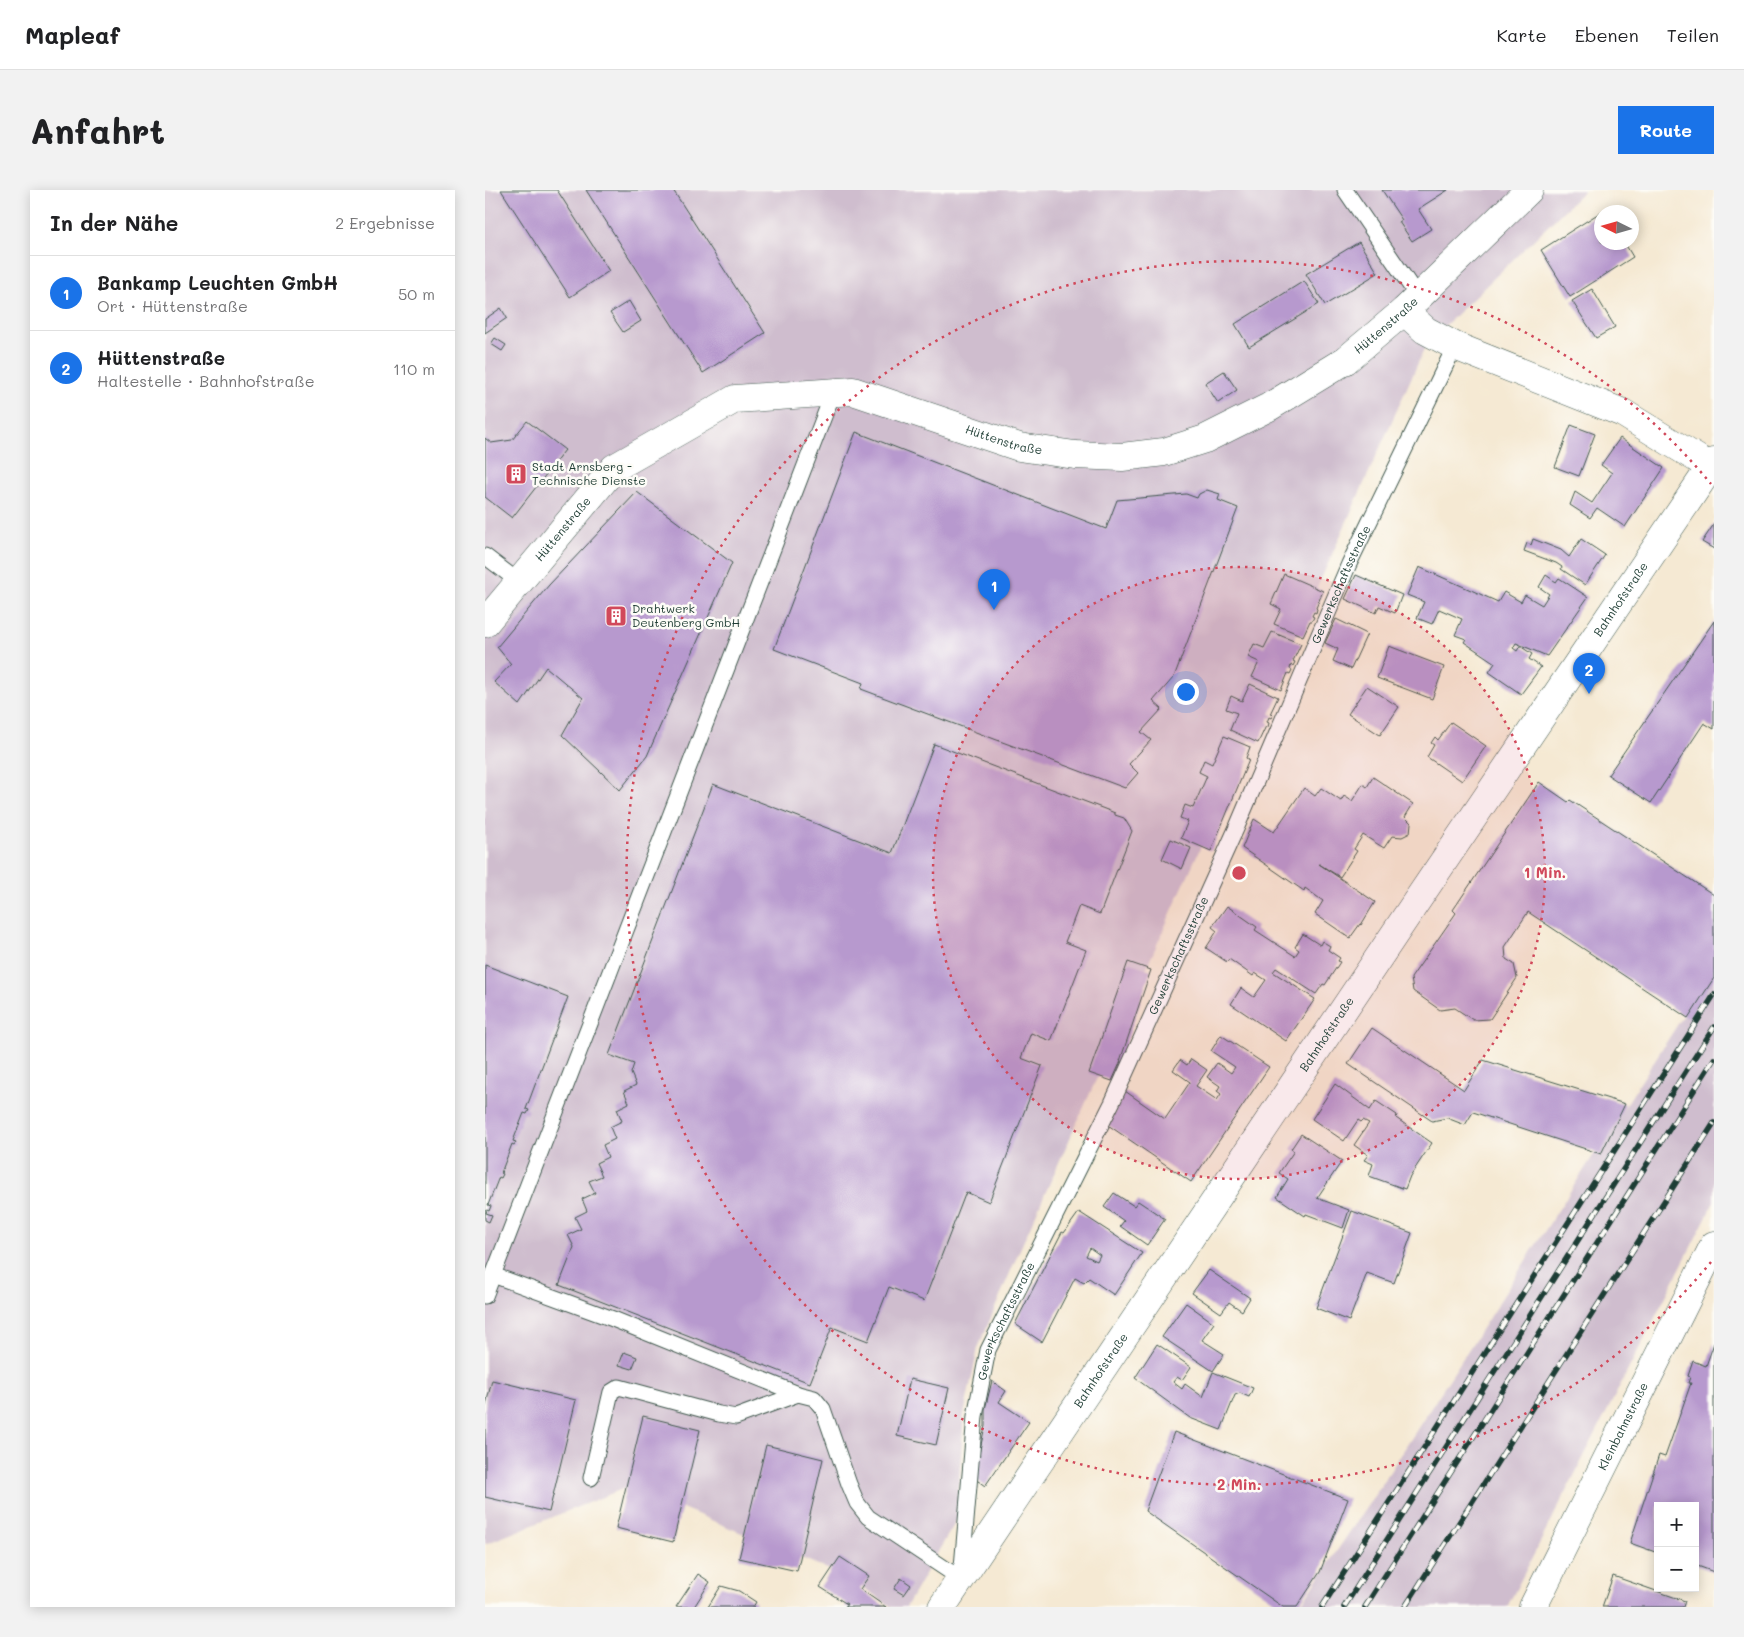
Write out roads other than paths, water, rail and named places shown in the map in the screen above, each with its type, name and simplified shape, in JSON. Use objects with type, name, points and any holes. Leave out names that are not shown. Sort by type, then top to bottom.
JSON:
[{"type":"street","name":"Hüttenstraße","points":[[485,624],[614,468],[735,399],[853,391],[1019,447],[1075,455],[1122,457],[1164,452],[1205,439],[1269,407],[1346,360],[1411,304],[1529,190]]},
{"type":"street","points":[[1411,304],[1425,330],[1455,346],[1623,413],[1712,464]]},
{"type":"street","name":"Bahnhofstraße","points":[[942,1607],[1712,464]]},
{"type":"street","name":"Kleinbahnstraße","points":[[1533,1607],[1714,1245]]},
{"type":"lane","points":[[1345,190],[1411,304]]},
{"type":"lane","name":"Gewerkschaftsstraße","points":[[961,1579],[975,1416],[988,1350],[1112,1103],[1235,829],[1349,564],[1455,346]]},
{"type":"lane","points":[[485,1296],[833,392]]},
{"type":"lane","points":[[485,556],[519,582]]},
{"type":"lane","points":[[493,1275],[613,1320],[798,1394],[814,1398],[823,1410],[857,1503],[868,1517],[961,1579]]},
{"type":"lane","points":[[591,1478],[611,1392],[619,1387],[719,1414],[736,1416],[798,1394]]},
{"type":"railway","points":[[1322,1607],[1714,995]]},
{"type":"railway","points":[[1344,1607],[1714,1027]]},
{"type":"railway","points":[[1365,1607],[1714,1059]]},
{"type":"railway","points":[[1405,1607],[1714,1123]]},
{"type":"place","name":"Stadt Arnsberg - Technische Dienste","points":[[516,474]]},
{"type":"place","name":"Bankamp Leuchten GmbH","points":[[994,610]]},
{"type":"place","name":"Drahtwerk Deutenberg GmbH","points":[[616,616]]},
{"type":"place","name":"Hüttenstraße","points":[[1589,694]]}]
